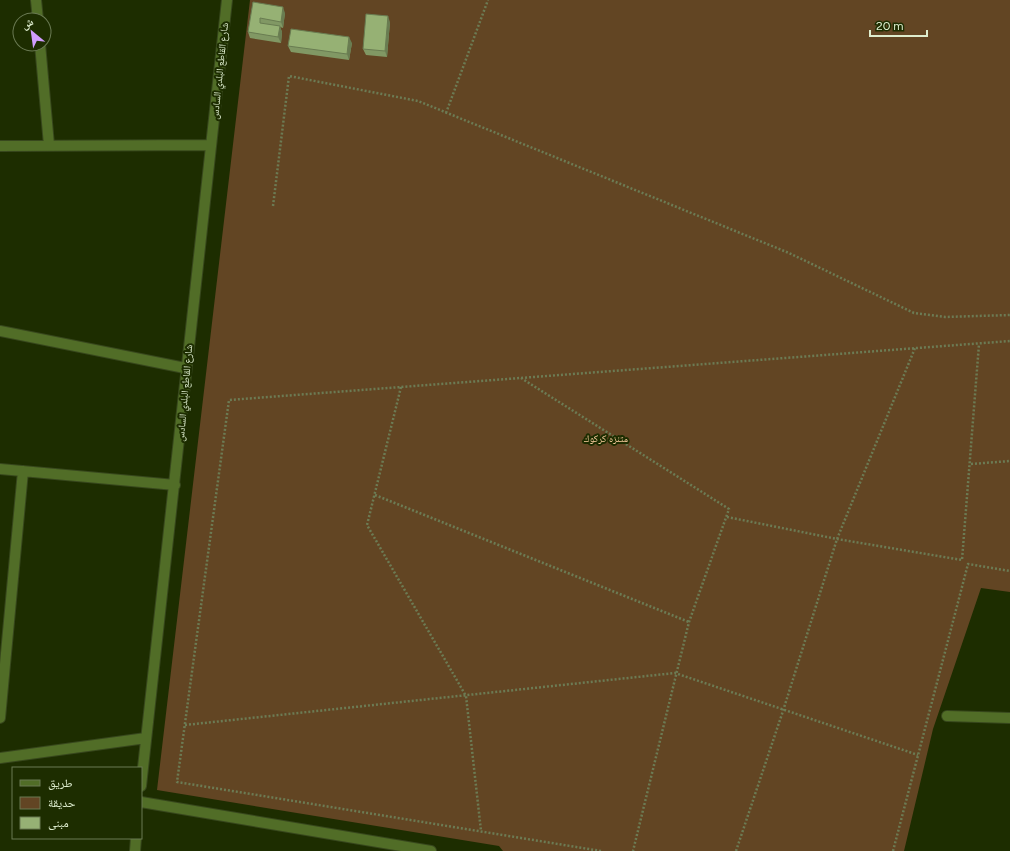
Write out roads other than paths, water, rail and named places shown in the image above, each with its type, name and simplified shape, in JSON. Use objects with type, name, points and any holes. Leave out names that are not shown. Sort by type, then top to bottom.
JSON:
[{"type":"street","points":[[36,0],[37,12]]},
{"type":"street","name":"شارع القاطع البلدي السادس","points":[[142,776],[175,485],[185,368],[226,0]]},
{"type":"street","points":[[41,52],[49,145]]},
{"type":"street","points":[[0,146],[211,145]]},
{"type":"street","points":[[0,331],[185,368]]},
{"type":"street","points":[[0,469],[175,485]]},
{"type":"street","points":[[0,718],[23,471]]},
{"type":"street","points":[[947,716],[1010,718]]},
{"type":"street","points":[[0,758],[146,738]]},
{"type":"street","points":[[142,802],[393,848],[431,851]]},
{"type":"street","points":[[134,851],[136,839]]},
{"type":"park label","name":"متنزه كركوك","points":[[606,438]]}]
